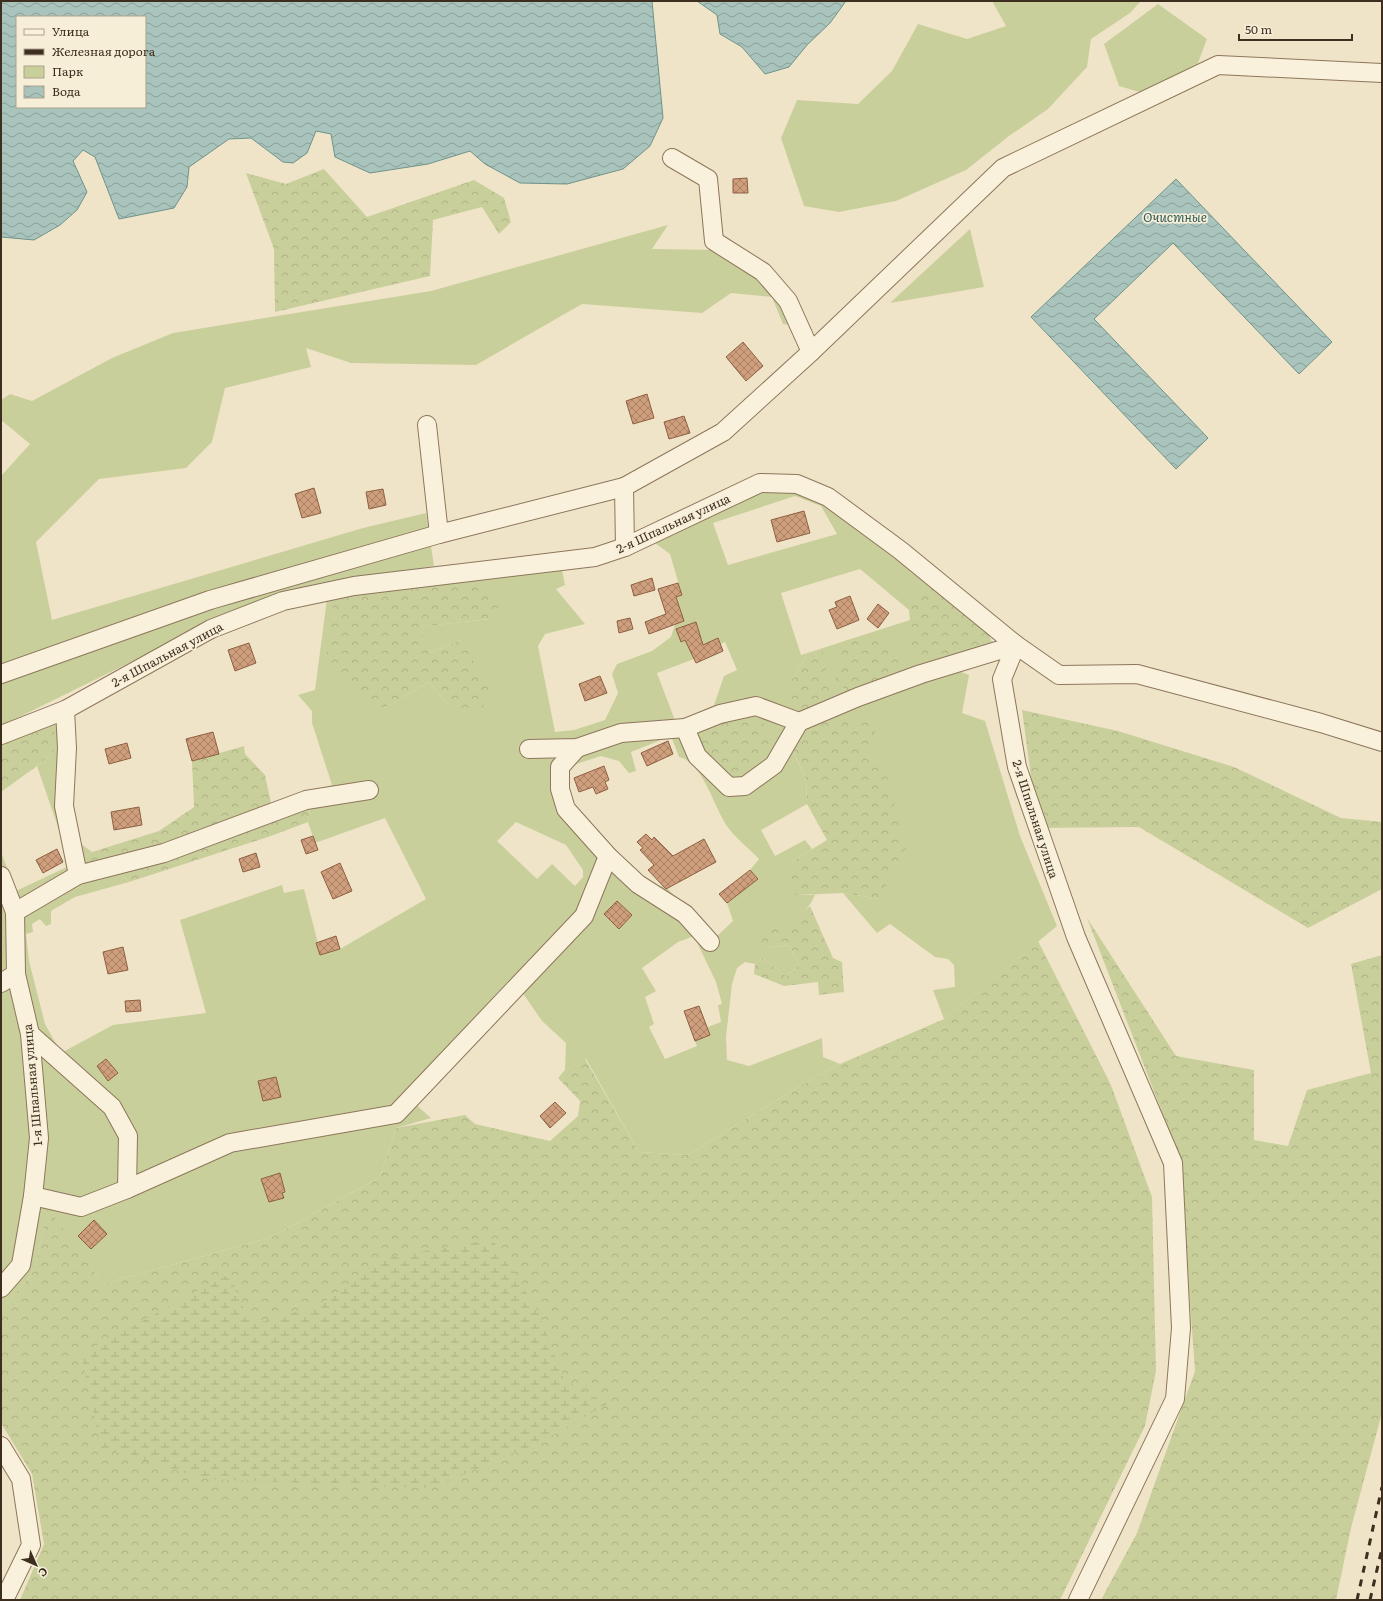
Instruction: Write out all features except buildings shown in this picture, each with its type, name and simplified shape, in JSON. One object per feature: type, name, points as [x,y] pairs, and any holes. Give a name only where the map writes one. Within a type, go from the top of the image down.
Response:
[{"type":"street","points":[[1,674],[210,600],[438,534],[624,487],[724,432],[811,352],[1003,168],[1218,65],[1382,73]]},
{"type":"street","points":[[672,158],[708,179],[714,241],[763,272],[788,301],[811,352]]},
{"type":"street","points":[[427,425],[438,534]]},
{"type":"street","name":"2-я Шпальная улица","points":[[1,735],[65,710],[211,629],[283,601],[354,586],[595,557],[625,547],[760,483],[797,484],[828,496],[900,550],[1016,645],[1002,679],[1017,767],[1076,937],[1172,1163],[1181,1328],[1175,1399],[1078,1600]]},
{"type":"street","points":[[624,487],[625,547]]},
{"type":"street","points":[[684,728],[697,756],[729,787],[745,786],[774,765],[799,722],[858,697],[921,674],[1016,645],[1059,675],[1137,674],[1320,723],[1382,742]]},
{"type":"street","points":[[529,749],[577,748],[621,733],[684,728],[720,714],[756,706],[799,722]]},
{"type":"street","points":[[65,710],[67,748],[64,806],[78,875]]},
{"type":"street","points":[[577,748],[560,767],[560,789],[566,809],[608,856],[638,884],[685,914],[710,942]]},
{"type":"street","points":[[15,912],[78,875],[164,853],[306,800],[369,790]]},
{"type":"street","points":[[33,1196],[81,1207],[127,1189],[230,1143],[396,1114],[584,916],[608,856]]},
{"type":"street","name":"1-я Шпальная улица","points":[[1,876],[15,912],[16,974],[30,1034],[39,1138],[33,1196],[21,1265],[1,1288]]},
{"type":"street","points":[[1,983],[16,974]]},
{"type":"street","points":[[30,1034],[112,1107],[128,1136],[127,1189]]},
{"type":"street","points":[[1,1446],[21,1479],[31,1545],[4,1600]]},
{"type":"green space","points":[[992,1],[1141,1],[1130,13],[1091,39],[1087,67],[1048,109],[1009,136],[966,170],[896,201],[839,212],[804,206],[781,138],[797,100],[858,104],[892,71],[918,24],[967,39],[1006,26]]},
{"type":"green space","points":[[1158,4],[1207,39],[1198,63],[1143,93],[1119,86],[1104,44]]},
{"type":"green space","points":[[324,169],[367,217],[474,180],[504,198],[511,222],[499,234],[482,207],[433,220],[430,276],[275,312],[274,249],[246,173],[286,184]]},
{"type":"green space","points":[[668,225],[652,249],[723,250],[761,274],[797,326],[783,324],[772,297],[731,293],[702,313],[582,304],[476,365],[351,363],[306,348],[311,367],[225,388],[212,442],[186,468],[99,479],[36,542],[52,620],[363,528],[426,513],[434,566],[284,594],[198,629],[1,726],[1,476],[30,444],[1,420],[1,400],[10,394],[32,401],[112,358],[173,333],[431,291]]},
{"type":"green space","points":[[970,229],[984,287],[890,303]]},
{"type":"green space","points":[[795,489],[824,501],[931,583],[936,662],[969,675],[962,713],[985,721],[1020,836],[1057,926],[944,1019],[933,990],[955,987],[954,965],[948,959],[935,957],[890,924],[877,933],[843,893],[879,899],[792,750],[806,779],[807,804],[761,830],[775,856],[805,840],[812,849],[793,861],[796,895],[815,895],[811,903],[800,917],[765,948],[789,945],[799,965],[786,976],[762,958],[755,964],[745,962],[737,968],[732,984],[726,1037],[727,1060],[749,1066],[822,1038],[823,1057],[840,1064],[798,1087],[688,1155],[639,1152],[586,1059],[565,1070],[566,1043],[542,1021],[520,989],[414,1103],[431,1118],[396,1128],[380,1177],[272,1237],[103,1284],[48,1209],[34,1271],[1,1311],[1,852],[16,891],[71,865],[37,766],[60,745],[33,728],[70,716],[70,776],[77,841],[92,852],[83,860],[109,864],[129,882],[75,897],[51,911],[51,924],[46,926],[40,919],[32,924],[33,932],[26,934],[29,961],[45,1024],[61,1053],[113,1025],[206,1013],[180,920],[282,885],[284,893],[304,889],[321,955],[340,949],[426,899],[385,818],[315,843],[308,822],[310,809],[302,794],[332,785],[312,723],[312,711],[298,695],[315,690],[327,599],[354,592],[384,708],[429,682],[450,707],[461,640],[430,653],[418,627],[489,619],[477,579],[562,570],[565,585],[556,589],[585,624],[545,634],[538,646],[555,732],[574,730],[605,720],[618,693],[612,674],[617,664],[652,651],[671,637],[680,608],[676,597],[682,595],[670,554],[655,543],[762,491]],"holes":[[[795,496],[821,506],[837,534],[728,565],[713,523]],[[860,569],[909,610],[910,620],[801,655],[781,593]],[[725,642],[737,670],[724,676],[714,705],[676,723],[657,673],[694,659],[693,656]],[[822,649],[790,683],[807,654]],[[671,736],[679,757],[687,760],[701,776],[727,826],[734,835],[759,859],[750,870],[757,879],[727,903],[733,921],[715,938],[666,887],[641,882],[569,805],[564,779],[570,766],[601,756],[619,761],[629,773],[636,771],[631,752]],[[516,822],[566,845],[583,870],[583,877],[575,886],[552,864],[537,879],[497,841]],[[694,936],[716,982],[722,1004],[718,1005],[721,1022],[692,1033],[697,1046],[665,1059],[649,1027],[654,1024],[645,997],[656,991],[642,968],[678,942]]]},
{"type":"green space","points":[[477,579],[501,604],[489,619],[419,627],[430,653],[461,640],[491,692],[481,710],[450,707],[429,682],[384,708],[342,683],[326,659],[333,605],[354,592]]},
{"type":"green space","points":[[931,583],[984,624],[992,642],[935,662],[912,651],[910,604]]},
{"type":"green space","points":[[865,635],[895,651],[902,666],[900,677],[852,694],[835,681],[842,642]]},
{"type":"green space","points":[[822,649],[830,695],[808,711],[790,701],[790,683],[807,654]]},
{"type":"green space","points":[[1022,710],[1118,731],[1234,767],[1341,818],[1382,822],[1382,889],[1308,928],[1139,827],[1038,828]]},
{"type":"green space","points":[[751,711],[765,725],[772,745],[754,771],[732,778],[709,760],[698,738],[711,723]]},
{"type":"green space","points":[[842,715],[872,721],[877,739],[861,755],[886,772],[906,849],[879,899],[843,893],[796,895],[787,884],[793,861],[827,840],[807,804],[806,779],[792,749],[810,726]]},
{"type":"green space","points":[[33,728],[51,729],[61,739],[60,745],[37,766],[1,792],[1,742]]},
{"type":"green space","points":[[244,746],[245,754],[265,775],[271,803],[302,794],[310,809],[308,822],[271,836],[129,882],[109,864],[92,867],[83,860],[92,852],[159,831],[194,807],[192,761]]},
{"type":"green space","points":[[810,906],[833,958],[842,962],[844,992],[819,995],[818,982],[784,986],[754,974],[755,964],[762,958],[786,976],[799,965],[789,945],[765,948],[759,941],[777,924],[789,927]]},
{"type":"green space","points":[[1087,918],[1176,1056],[1254,1070],[1254,1140],[1288,1146],[1307,1090],[1371,1073],[1351,964],[1382,955],[1382,1413],[1351,1528],[1336,1600],[1101,1600],[1137,1533],[1195,1371],[1179,1156]]},
{"type":"green space","points":[[1038,941],[1111,1085],[1152,1197],[1156,1371],[1145,1426],[1060,1600],[20,1600],[44,1544],[32,1474],[1,1423],[1,1311],[34,1271],[48,1208],[103,1284],[272,1237],[380,1177],[396,1128],[465,1115],[475,1124],[550,1141],[578,1116],[580,1101],[558,1078],[565,1070],[585,1059],[639,1152],[688,1155],[798,1087],[840,1064],[944,1019]]},
{"type":"green space","points":[[492,1239],[538,1311],[564,1379],[607,1404],[539,1443],[431,1488],[205,1479],[101,1448],[81,1354],[229,1274],[251,1325],[319,1305],[390,1257]]},
{"type":"water","points":[[1,1],[652,1],[663,118],[650,146],[623,169],[567,184],[520,183],[485,164],[470,151],[428,164],[370,173],[335,157],[331,134],[316,131],[307,153],[293,163],[283,162],[251,138],[229,139],[189,167],[187,187],[174,208],[119,219],[95,157],[83,150],[73,161],[87,192],[77,210],[60,225],[34,240],[1,237]]},
{"type":"water","points":[[697,1],[846,1],[830,23],[807,45],[789,67],[765,74],[742,47],[720,34],[717,15]]},
{"type":"water","name":"Очистные","points":[[1176,179],[1332,342],[1299,374],[1173,243],[1094,319],[1208,438],[1176,469],[1031,317]]},
{"type":"railway","points":[[1357,1600],[1382,1487]]},
{"type":"railway","points":[[1370,1600],[1382,1548]]}]
